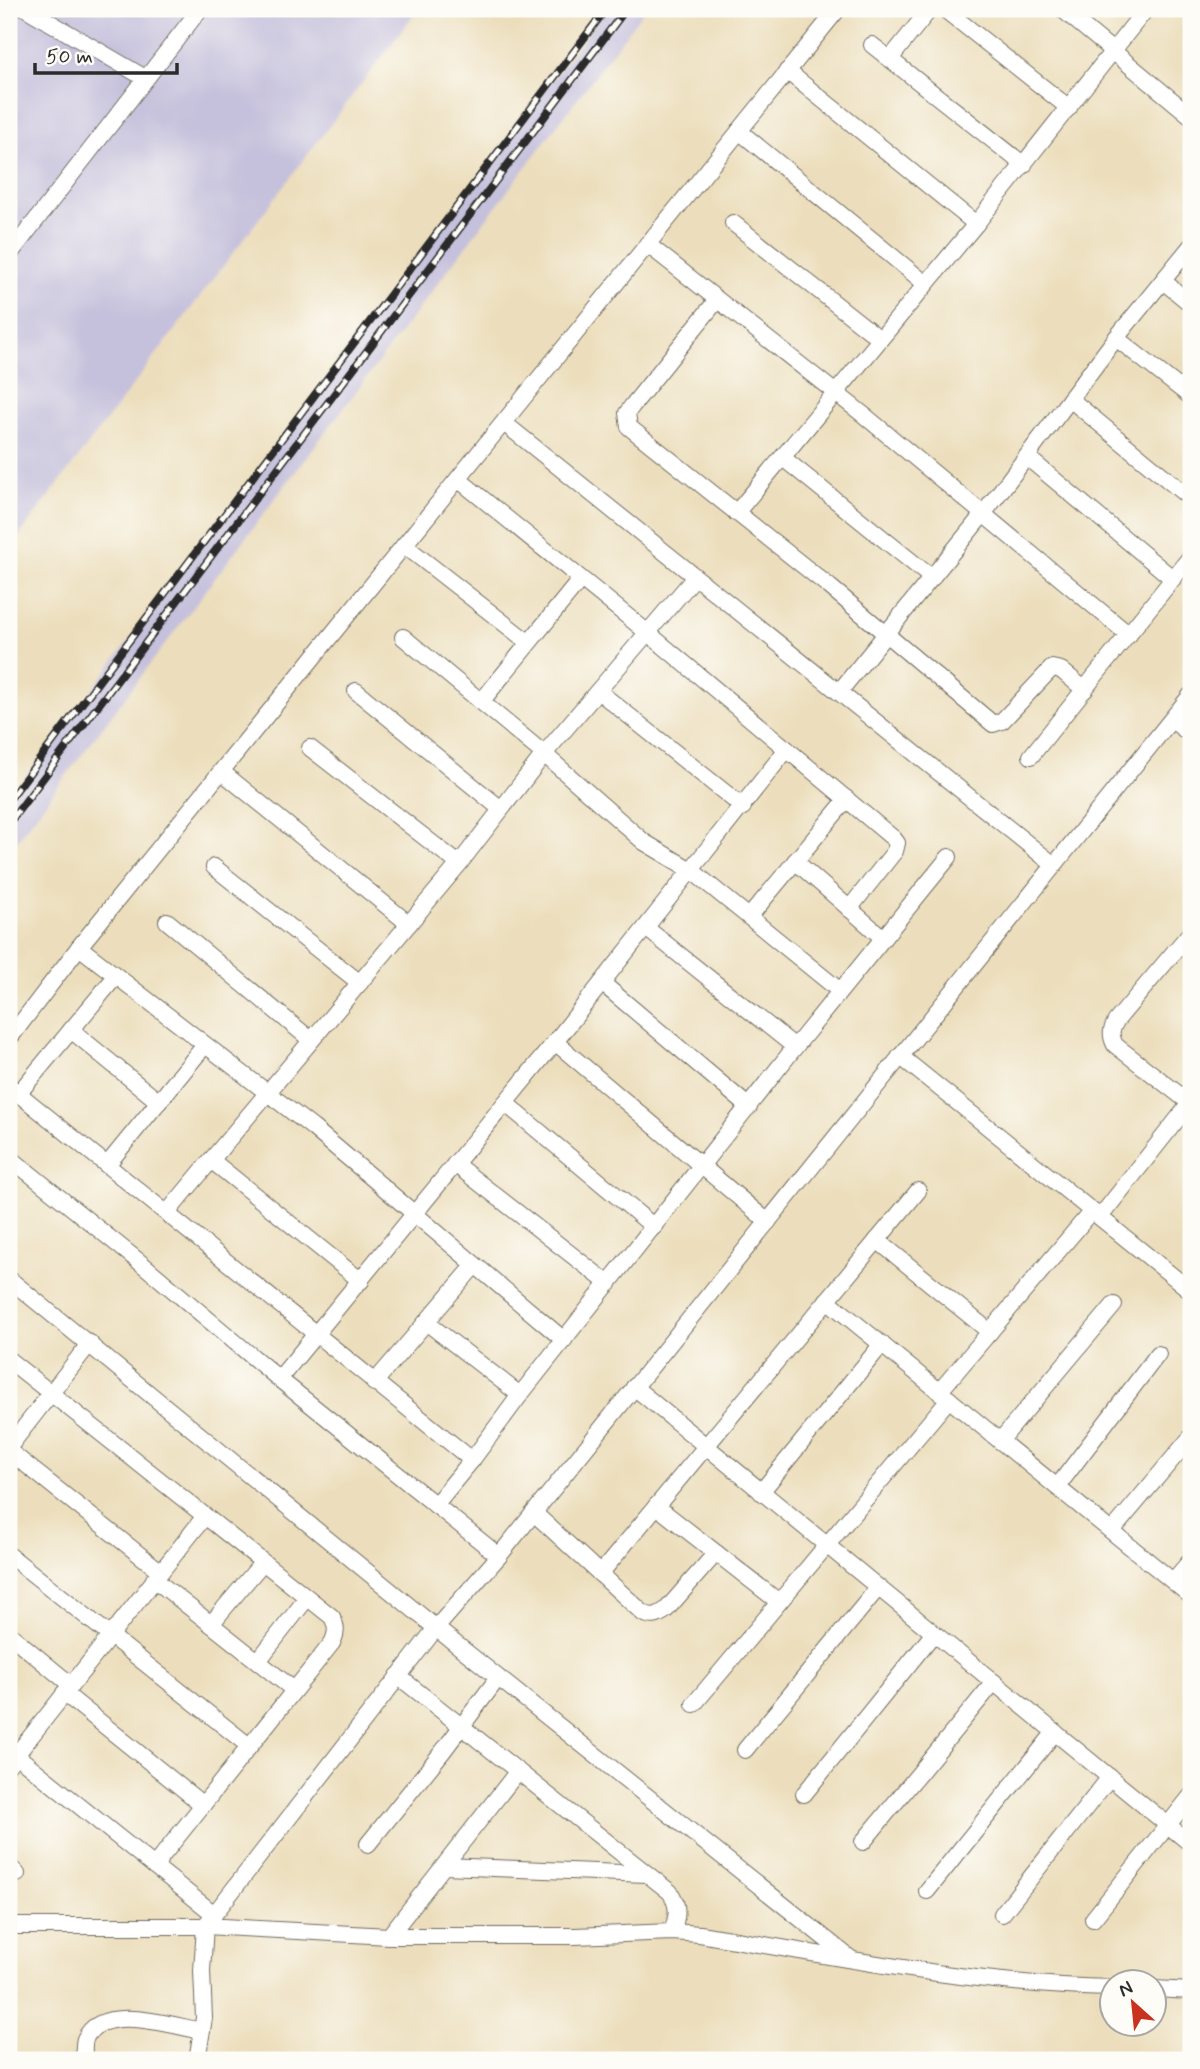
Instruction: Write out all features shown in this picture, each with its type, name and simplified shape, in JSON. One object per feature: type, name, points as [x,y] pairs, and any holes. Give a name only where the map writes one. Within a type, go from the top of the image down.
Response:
[{"type":"street","points":[[27,9],[145,78]]},
{"type":"street","points":[[9,255],[200,9]]},
{"type":"street","points":[[9,1038],[79,947],[838,9]]},
{"type":"street","points":[[890,59],[930,9]]},
{"type":"street","points":[[944,9],[1069,108]]},
{"type":"street","points":[[1062,9],[1191,116]]},
{"type":"street","points":[[736,513],[1024,165],[1146,9]]},
{"type":"street","points":[[872,45],[1024,165]]},
{"type":"street","points":[[788,71],[976,224]]},
{"type":"street","points":[[739,131],[926,284]]},
{"type":"street","points":[[733,223],[880,339]]},
{"type":"street","points":[[647,244],[984,513],[1129,635]]},
{"type":"street","points":[[839,692],[984,513],[1116,338],[1191,246]]},
{"type":"street","points":[[1163,281],[1191,304]]},
{"type":"street","points":[[717,300],[627,413],[629,427],[993,724],[1002,721],[1052,668],[1061,670],[1085,690]]},
{"type":"street","points":[[1116,338],[1191,397]]},
{"type":"street","points":[[1070,399],[1191,499]]},
{"type":"street","points":[[503,423],[1055,865]]},
{"type":"street","points":[[1027,457],[1172,578]]},
{"type":"street","points":[[783,458],[932,578]]},
{"type":"street","points":[[458,479],[648,633],[894,839],[897,847],[849,909]]},
{"type":"street","points":[[404,545],[528,642]]},
{"type":"street","points":[[1031,756],[1191,556]]},
{"type":"street","points":[[167,1213],[459,864],[544,754],[695,577]]},
{"type":"street","points":[[481,702],[580,580]]},
{"type":"street","points":[[403,637],[544,754],[644,842],[691,870],[841,992]]},
{"type":"street","points":[[356,691],[501,808]]},
{"type":"street","points":[[598,691],[743,807]]},
{"type":"street","points":[[197,2060],[204,2018],[202,1971],[209,1920],[436,1628],[534,1513],[1191,695]]},
{"type":"street","points":[[1172,720],[1191,735]]},
{"type":"street","points":[[310,748],[459,864]]},
{"type":"street","points":[[279,1380],[555,1042],[787,749]]},
{"type":"street","points":[[222,772],[409,924]]},
{"type":"street","points":[[749,917],[847,799]]},
{"type":"street","points":[[435,1505],[795,1047],[949,857]]},
{"type":"street","points":[[795,862],[883,938]]},
{"type":"street","points":[[214,867],[360,983]]},
{"type":"street","points":[[167,921],[311,1040]]},
{"type":"street","points":[[646,928],[795,1047]]},
{"type":"street","points":[[694,1703],[827,1545],[944,1396],[990,1332],[1096,1214],[1191,1102],[1115,1045],[1112,1029],[1191,932]]},
{"type":"street","points":[[79,947],[323,1136],[564,1340]]},
{"type":"street","points":[[116,976],[71,1030],[13,1090],[472,1460]]},
{"type":"street","points":[[602,983],[749,1107]]},
{"type":"street","points":[[71,1030],[159,1102]]},
{"type":"street","points":[[555,1042],[768,1222]]},
{"type":"street","points":[[107,1165],[205,1045]]},
{"type":"street","points":[[900,1056],[1191,1291]]},
{"type":"street","points":[[505,1103],[654,1227]]},
{"type":"street","points":[[9,1157],[147,1268],[279,1380],[499,1556]]},
{"type":"street","points":[[211,1160],[361,1281]]},
{"type":"street","points":[[456,1164],[609,1284]]},
{"type":"street","points":[[600,1574],[918,1191]]},
{"type":"street","points":[[877,1240],[990,1332]]},
{"type":"street","points":[[374,1383],[475,1265]]},
{"type":"street","points":[[9,1279],[436,1628],[853,1961]]},
{"type":"street","points":[[827,1300],[1191,1596]]},
{"type":"street","points":[[1000,1441],[1114,1305]]},
{"type":"street","points":[[426,1322],[520,1395]]},
{"type":"street","points":[[90,1343],[9,1449],[211,1624],[294,1690]]},
{"type":"street","points":[[761,1492],[882,1344]]},
{"type":"street","points":[[1057,1487],[1158,1354]]},
{"type":"street","points":[[9,1360],[332,1617],[336,1633],[332,1643],[154,1866]]},
{"type":"street","points":[[634,1387],[1191,1844]]},
{"type":"street","points":[[1112,1531],[1191,1437]]},
{"type":"street","points":[[656,1506],[779,1602]]},
{"type":"street","points":[[534,1513],[643,1613],[651,1617],[659,1615],[716,1553]]},
{"type":"street","points":[[205,1516],[12,1760],[154,1866],[209,1920]]},
{"type":"street","points":[[9,1555],[249,1746]]},
{"type":"street","points":[[1173,1581],[1191,1560]]},
{"type":"street","points":[[211,1624],[263,1562]]},
{"type":"street","points":[[745,1750],[878,1588]]},
{"type":"street","points":[[258,1661],[307,1598]]},
{"type":"street","points":[[804,1794],[934,1633]]},
{"type":"street","points":[[9,1634],[68,1689],[203,1805]]},
{"type":"street","points":[[398,1676],[670,1892],[676,1900],[677,1916],[672,1932]]},
{"type":"street","points":[[368,1844],[498,1678]]},
{"type":"street","points":[[863,1842],[994,1682]]},
{"type":"street","points":[[928,1891],[1055,1732]]},
{"type":"street","points":[[389,1936],[518,1771]]},
{"type":"street","points":[[1002,1914],[1110,1777]]},
{"type":"street","points":[[1093,1919],[1191,1796]]},
{"type":"street","points":[[444,1866],[647,1874]]},
{"type":"street","points":[[9,1926],[209,1920],[389,1936],[575,1936],[672,1932],[712,1936],[853,1961],[1045,1986],[1098,1988]]},
{"type":"street","points":[[1168,1990],[1191,1991]]},
{"type":"street","points":[[83,2060],[84,2041],[90,2032],[112,2019],[130,2017],[202,2031]]},
{"type":"shaded area","points":[[9,9],[418,9],[9,549]]},
{"type":"shaded area","points":[[606,9],[645,9],[9,851],[9,800]]},
{"type":"railway","points":[[9,800],[606,9]]},
{"type":"railway","points":[[9,823],[626,9]]}]
